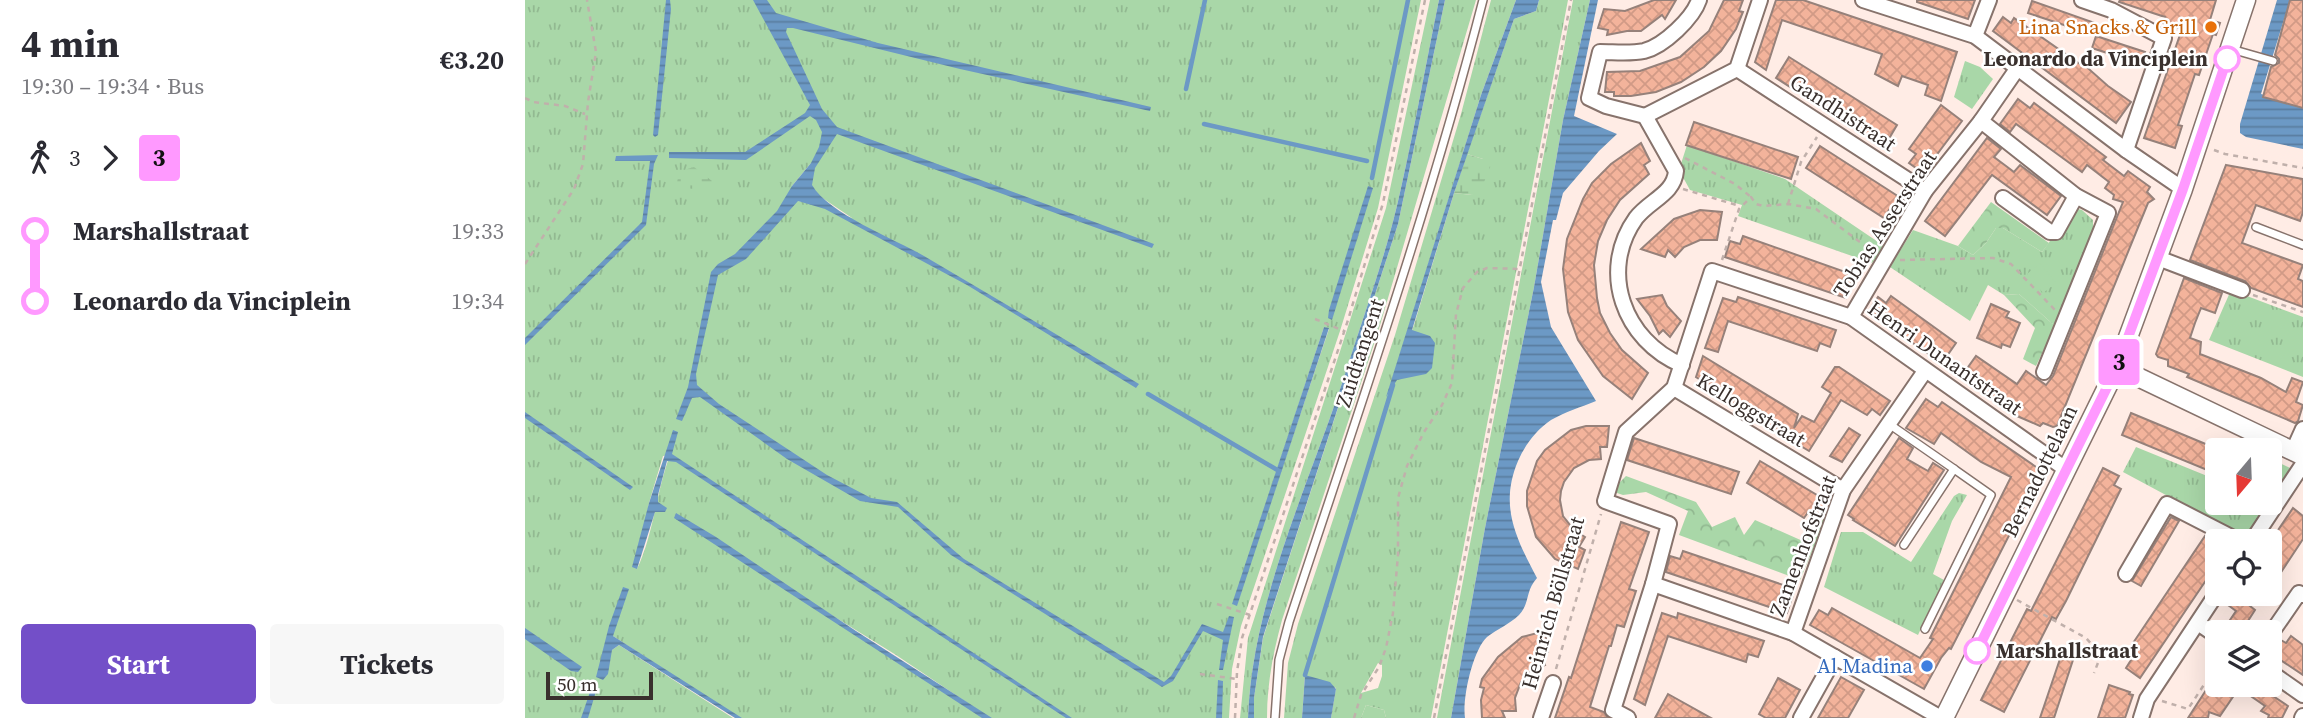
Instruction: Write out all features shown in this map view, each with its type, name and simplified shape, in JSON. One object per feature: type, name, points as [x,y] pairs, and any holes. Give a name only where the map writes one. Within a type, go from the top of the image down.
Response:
[{"type":"street","points":[[1699,0],[1695,11],[1671,35],[1646,51],[1600,52],[1589,98],[1606,106],[1645,116],[1737,69],[1760,0]]},
{"type":"street","points":[[1863,0],[1975,36],[2126,150],[2183,189]]},
{"type":"street","points":[[1975,36],[1989,0]]},
{"type":"street","points":[[2082,0],[2113,5],[2164,38],[2126,150]]},
{"type":"street","name":"Bernadottelaan","points":[[1942,718],[2117,367],[2198,144],[2239,51],[2246,0]]},
{"type":"street","name":"Gandhistraat","points":[[1737,69],[1926,191]]},
{"type":"street","name":"Tobias Asserstraat","points":[[1850,317],[1926,191],[2017,69]]},
{"type":"street","points":[[1645,116],[1676,171],[1674,185],[1646,207],[1629,229],[1620,256],[1619,283],[1625,310],[1638,334],[1658,353],[1682,365]]},
{"type":"street","points":[[1980,121],[2076,196],[2108,213],[2043,372]]},
{"type":"street","points":[[2003,198],[2050,232],[2056,232],[2076,196]]},
{"type":"street","points":[[2158,258],[2242,290]]},
{"type":"street","name":"Henri Dunantstraat","points":[[1715,271],[1850,317],[2067,470]]},
{"type":"street","name":"Kelloggstraat","points":[[1626,432],[1674,388],[1715,271]]},
{"type":"street","points":[[2117,367],[2299,457]]},
{"type":"street","name":"Zamenhofstraat","points":[[1793,633],[1843,490],[1925,370]]},
{"type":"street","name":"Kelloggstraat","points":[[1674,388],[1843,490]]},
{"type":"street","points":[[2259,529],[2299,457],[2303,429]]},
{"type":"street","name":"Heinrich Böllstraat","points":[[1626,432],[1605,501],[1669,524],[1653,584]]},
{"type":"street","points":[[2126,574],[2167,505],[2215,529]]},
{"type":"street","points":[[1628,718],[1611,714],[1653,584],[1793,633],[1942,718]]},
{"type":"street","points":[[2280,620],[2299,593],[2303,595]]},
{"type":"street","points":[[2141,718],[2152,692],[2209,606]]},
{"type":"street","points":[[2198,623],[2205,628]]},
{"type":"street","points":[[1801,718],[1835,657]]},
{"type":"street","points":[[2282,681],[2303,696]]},
{"type":"street","name":"Heinrich Böllstraat","points":[[1541,718],[1552,683]]},
{"type":"lane","name":"Zuidtangent","points":[[1275,718],[1279,660],[1289,622],[1399,291],[1456,105],[1483,0]]},
{"type":"lane","points":[[2239,51],[2273,61]]},
{"type":"lane","points":[[2256,227],[2303,245]]},
{"type":"lane","points":[[1888,424],[1991,495],[1925,629]]},
{"type":"lane","points":[[1904,545],[1954,469]]},
{"type":"path","points":[[525,264],[574,188],[583,164],[596,52],[587,0]]},
{"type":"path","points":[[1235,718],[1242,638],[1345,331],[1383,203],[1425,0]]},
{"type":"path","points":[[1434,718],[1571,0]]},
{"type":"path","points":[[525,98],[533,102],[565,106],[587,115]]},
{"type":"path","points":[[1788,204],[1801,162],[1824,126]]},
{"type":"path","points":[[2198,144],[2225,154],[2303,168]]},
{"type":"path","points":[[1666,154],[1678,155],[1735,184],[1751,198]]},
{"type":"path","points":[[1674,185],[1740,206],[1715,271]]},
{"type":"path","points":[[1354,718],[1361,695],[1379,667],[1386,648],[1393,613],[1398,555],[1398,498],[1406,466],[1452,383],[1455,314],[1463,288],[1477,272],[1487,268],[1520,269]]},
{"type":"path","points":[[2242,290],[2303,312]]},
{"type":"path","points":[[1315,319],[1345,331]]},
{"type":"path","name":"Heinrich Böllstraat","points":[[1552,683],[1605,501]]},
{"type":"path","points":[[2005,593],[2086,638],[2101,655],[2094,673]]},
{"type":"path","points":[[1217,604],[1250,615]]},
{"type":"path","points":[[1200,674],[1237,679]]},
{"type":"path","points":[[2152,692],[2160,700],[2188,709],[2205,683]]},
{"type":"green space","points":[[525,0],[1421,0],[1378,208],[1340,331],[1241,626],[1232,669],[1229,718],[990,718],[896,655],[788,588],[985,718],[739,718],[613,636],[612,650],[619,645],[733,718],[525,718]],"holes":[[[811,163],[804,182],[852,218],[798,201],[792,186]],[[1324,327],[1329,329],[1236,605],[1233,604]],[[670,455],[637,569],[649,503],[663,456]]]},
{"type":"green space","points":[[1430,0],[1439,0],[1390,234],[1332,413],[1271,586],[1252,674],[1248,718],[1240,718],[1248,638],[1386,208]]},
{"type":"green space","points":[[1445,0],[1476,0],[1378,332],[1282,620],[1271,669],[1267,718],[1254,718],[1254,698],[1263,638],[1398,224]]},
{"type":"green space","points":[[1491,0],[1516,0],[1481,95],[1388,393],[1414,325],[1454,193],[1472,195],[1483,159],[1467,154],[1514,19],[1536,11],[1539,0],[1568,0],[1431,718],[1386,718],[1384,710],[1366,705],[1361,718],[1331,718],[1336,688],[1305,675],[1302,718],[1284,718],[1288,663],[1298,624],[1395,335],[1461,114]],"holes":[[[1378,663],[1382,665],[1378,688],[1361,693]]]},
{"type":"green space","points":[[1573,0],[1590,0],[1563,120],[1534,287],[1485,528],[1451,718],[1437,718]]},
{"type":"green space","points":[[1965,61],[1980,67],[1993,79],[1972,109],[1954,97]]},
{"type":"green space","points":[[1687,145],[1785,179],[1884,246],[1872,263],[1738,216],[1742,205],[1690,190],[1679,170]]},
{"type":"green space","points":[[1467,154],[1483,159],[1491,165],[1480,192],[1472,195],[1454,193]]},
{"type":"green space","points":[[694,167],[712,181],[704,191],[677,186],[681,173]]},
{"type":"green space","points":[[1991,202],[2049,243],[2042,252],[2003,228],[1996,228],[1986,243],[1973,255],[1958,246]]},
{"type":"green space","points":[[2074,208],[2082,210],[2093,220],[2093,229],[2055,326],[2019,294],[2004,295],[1988,285],[1970,321],[1890,267],[1913,230],[1958,246],[1973,255],[1986,243],[1996,228],[2003,228],[2042,252]]},
{"type":"green space","points":[[2040,263],[2056,283],[2043,293],[2027,274]]},
{"type":"green space","points":[[2231,290],[2303,317],[2303,377],[2209,340]]},
{"type":"green space","points":[[2019,294],[2055,326],[2036,366],[2023,359],[2035,328],[2004,295]]},
{"type":"green space","points":[[2136,447],[2205,475],[2205,515],[2261,515],[2252,529],[2229,529],[2123,472]]},
{"type":"green space","points":[[2282,464],[2290,468],[2282,481]]},
{"type":"green space","points":[[1626,476],[1696,502],[1712,527],[1735,517],[1744,535],[1755,520],[1805,542],[1828,513],[1800,580],[1679,535],[1688,511],[1646,492],[1623,495],[1611,491]]},
{"type":"green space","points":[[1959,493],[1967,495],[1952,521],[1933,574],[1944,580],[1918,635],[1824,587],[1841,532],[1863,532],[1911,562],[1954,496]]},
{"type":"green space","points":[[1366,705],[1384,710],[1386,718],[1361,718]]},
{"type":"water","points":[[666,0],[670,0],[671,9],[658,135],[655,137],[653,135]]},
{"type":"water","points":[[753,0],[767,0],[776,13],[878,43],[1151,107],[1150,111],[960,69],[793,28],[787,28],[786,32],[822,109],[837,127],[1154,244],[1152,248],[837,134],[815,168],[812,185],[832,206],[924,256],[1139,384],[1136,388],[967,285],[825,209],[798,201],[746,259],[718,275],[696,374],[697,385],[719,404],[827,475],[871,498],[897,502],[964,559],[1164,682],[1171,676],[1202,624],[1223,632],[1229,616],[1234,617],[1223,670],[1219,670],[1223,640],[1203,631],[1173,681],[1162,687],[951,555],[898,507],[860,501],[787,459],[700,397],[692,398],[682,421],[676,419],[688,387],[711,272],[718,264],[735,254],[777,211],[792,186],[811,163],[819,147],[822,132],[816,120],[810,116],[746,160],[669,158],[669,152],[745,152],[805,113],[810,105]]},
{"type":"water","points":[[1439,0],[1445,0],[1398,224],[1263,637],[1254,698],[1254,718],[1248,718],[1252,674],[1271,586],[1332,413],[1390,234]]},
{"type":"water","points":[[1516,0],[1539,0],[1536,11],[1514,19],[1454,193],[1412,330],[1430,336],[1435,343],[1432,368],[1426,374],[1397,380],[1386,397],[1481,95]]},
{"type":"water","points":[[1590,0],[1598,0],[1574,116],[1617,134],[1563,193],[1556,220],[1553,220],[1541,282],[1551,327],[1596,401],[1551,420],[1531,438],[1518,461],[1510,493],[1510,507],[1517,535],[1537,578],[1519,615],[1482,643],[1470,675],[1465,699],[1465,718],[1451,718],[1485,528],[1534,287],[1563,120]]},
{"type":"water","points":[[2277,0],[2290,0],[2261,94],[2303,107],[2303,149],[2246,137],[2240,133],[2240,124]]},
{"type":"water","points":[[658,155],[654,164],[646,225],[525,345],[525,338],[642,222],[650,161],[615,161],[616,156]]},
{"type":"water","points":[[1368,186],[1373,188],[1332,320],[1328,318],[1329,310]]},
{"type":"water","points":[[1324,327],[1329,328],[1237,606],[1232,604]]},
{"type":"water","points":[[525,412],[633,487],[630,490],[525,418]]},
{"type":"water","points":[[673,430],[678,432],[672,454],[1072,718],[1066,718],[676,462],[667,461],[658,495],[658,502],[667,508],[665,512],[655,512],[637,569],[632,567]]},
{"type":"water","points":[[676,513],[992,718],[982,718],[674,518]]},
{"type":"water","points":[[623,587],[629,589],[613,636],[742,718],[735,718],[619,645],[612,650],[608,674],[603,680],[596,677],[609,626]]},
{"type":"water","points":[[525,628],[582,667],[578,672],[571,671],[525,639]]},
{"type":"water","points":[[1305,675],[1330,682],[1336,689],[1331,718],[1302,718]]},
{"type":"water","points":[[1218,680],[1223,681],[1222,718],[1216,718]]},
{"type":"water","points":[[592,686],[597,688],[588,718],[581,718]]},
{"type":"building","points":[[1654,0],[1676,0],[1665,19],[1662,15],[1641,31],[1607,35],[1608,30],[1598,28],[1604,9],[1625,11]]},
{"type":"building","points":[[1724,0],[1743,0],[1739,11],[1743,12],[1736,29],[1721,51],[1704,67],[1681,82],[1656,92],[1614,96],[1614,92],[1605,92],[1607,72],[1640,71],[1680,57],[1709,31]]},
{"type":"building","points":[[1776,0],[1803,0],[1957,52],[1941,101],[1925,95],[1928,85],[1902,76],[1898,86],[1875,74],[1882,54],[1782,20],[1766,70],[1755,62]]},
{"type":"building","points":[[1917,0],[1975,0],[1968,19]]},
{"type":"building","points":[[2216,0],[2210,20],[2220,23],[2216,35],[2213,34],[2199,75],[2195,74],[2178,125],[2182,126],[2175,148],[2144,138],[2182,29],[2163,23],[2165,17],[2119,2]]},
{"type":"building","points":[[2290,0],[2303,0],[2303,108],[2263,97],[2271,67],[2279,63],[2275,55]]},
{"type":"building","points":[[2032,1],[2095,23],[2091,34],[2028,13]]},
{"type":"building","points":[[2003,17],[2011,23],[2014,18],[2080,64],[2081,62],[2131,102],[2116,123],[1993,31]]},
{"type":"building","points":[[2096,36],[2145,52],[2141,64],[2092,48]]},
{"type":"building","points":[[1789,57],[1897,125],[1884,147],[1776,78]]},
{"type":"building","points":[[2018,99],[2030,108],[2034,103],[2106,157],[2103,160],[2124,176],[2128,171],[2150,187],[2147,192],[2154,199],[2148,203],[2057,426],[2053,427],[2043,423],[2040,426],[2017,416],[1961,377],[1976,356],[2017,384],[2026,371],[2046,385],[2053,376],[2123,202],[2113,199],[2114,195],[2105,188],[2109,182],[2087,165],[2082,172],[2016,124],[2010,132],[2000,124]]},
{"type":"building","points":[[1941,105],[1962,121],[1923,173],[1909,163],[1916,154],[1909,149]]},
{"type":"building","points":[[1694,122],[1798,157],[1791,179],[1686,145]]},
{"type":"building","points":[[1987,138],[2001,149],[1994,157],[2014,172],[2020,165],[2061,196],[2047,215],[1992,175],[1945,236],[1925,221]]},
{"type":"building","points":[[1641,143],[1650,161],[1644,165],[1649,174],[1620,200],[1607,220],[1598,241],[1594,265],[1600,313],[1610,333],[1622,350],[1648,373],[1632,399],[1603,376],[1578,340],[1568,312],[1563,269],[1567,239],[1592,183],[1611,164]]},
{"type":"building","points":[[1820,146],[1907,202],[1898,216],[1889,210],[1884,218],[1806,168]]},
{"type":"building","points":[[2226,165],[2303,179],[2303,212],[2300,221],[2256,205],[2242,243],[2303,265],[2298,279],[2303,281],[2303,307],[2251,288],[2245,281],[2190,260]]},
{"type":"building","points":[[1700,210],[1722,212],[1717,240],[1700,240],[1684,247],[1675,257],[1668,250],[1665,257],[1641,249],[1674,219]]},
{"type":"building","points":[[1743,236],[1854,275],[1846,298],[1725,257],[1730,241],[1740,244]]},
{"type":"building","points":[[2184,278],[2222,293],[2215,313],[2201,308],[2195,323],[2190,338],[2201,342],[2200,354],[2261,378],[2286,392],[2292,378],[2303,382],[2296,402],[2303,405],[2298,421],[2295,423],[2187,377],[2189,374],[2168,366],[2168,360],[2158,357],[2156,354]]},
{"type":"building","points":[[1662,295],[1667,306],[1681,321],[1670,337],[1663,330],[1659,334],[1637,299]]},
{"type":"building","points":[[1891,296],[1956,343],[1942,363],[1868,312],[1878,297],[1886,303]]},
{"type":"building","points":[[1738,297],[1836,330],[1830,347],[1820,343],[1817,351],[1728,321],[1718,352],[1705,348],[1723,298],[1736,302]]},
{"type":"building","points":[[1991,304],[2009,312],[2006,317],[2020,323],[2010,347],[2002,344],[2001,348],[1977,338]]},
{"type":"building","points":[[1703,356],[1798,414],[1794,428],[1802,416],[1814,422],[1831,393],[1822,387],[1835,367],[1839,367],[1890,401],[1880,415],[1872,409],[1867,415],[1841,400],[1809,451],[1705,388],[1707,384],[1696,377]]},
{"type":"building","points":[[1926,399],[1938,407],[1942,402],[2042,471],[1951,649],[1941,658],[1924,689],[1810,625],[1819,610],[1828,615],[1832,608],[1920,658],[1933,639],[1930,638],[2011,477],[1981,462],[1941,433],[1934,444],[1906,428]]},
{"type":"building","points":[[2131,413],[2205,444],[2205,469],[2122,435]]},
{"type":"building","points":[[1586,426],[1609,426],[1607,447],[1600,447],[1601,459],[1589,460],[1574,468],[1561,491],[1563,516],[1574,530],[1585,537],[1579,547],[1585,550],[1578,569],[1555,559],[1536,537],[1527,506],[1527,491],[1537,461],[1545,450],[1571,430]]},
{"type":"building","points":[[1849,428],[1860,435],[1842,462],[1830,456]]},
{"type":"building","points":[[1634,438],[1739,472],[1731,494],[1627,460]]},
{"type":"building","points":[[1899,438],[1913,448],[1907,459],[1928,471],[1933,463],[1944,470],[1895,546],[1848,515]]},
{"type":"building","points":[[1760,461],[1827,501],[1818,516],[1809,511],[1804,518],[1747,483]]},
{"type":"building","points":[[2103,468],[2119,476],[2114,485],[2121,489],[2066,601],[2056,619],[2052,617],[2004,712],[1981,700],[2027,609],[2031,611]]},
{"type":"building","points":[[2293,508],[2303,516],[2303,539],[2282,571],[2282,529],[2279,529]]},
{"type":"building","points":[[2171,517],[2179,521],[2141,586],[2132,581]]},
{"type":"building","points":[[1621,522],[1649,532],[1629,589],[1636,591],[1624,627],[1617,625],[1590,707],[1604,712],[1608,718],[1555,718],[1569,677],[1571,678]]},
{"type":"building","points":[[2205,536],[2205,582],[2140,678],[2126,668],[2131,660],[2125,655]]},
{"type":"building","points":[[1683,551],[1795,589],[1787,613],[1666,572],[1670,556],[1680,559]]},
{"type":"building","points":[[2229,606],[2250,606],[2255,610],[2249,620],[2230,620],[2236,611]]},
{"type":"building","points":[[1662,613],[1677,618],[1678,613],[1764,641],[1758,657],[1748,654],[1746,662],[1668,636],[1645,705],[1634,699]]},
{"type":"building","points":[[1545,631],[1548,652],[1541,653],[1545,665],[1533,669],[1521,682],[1515,698],[1516,711],[1502,711],[1505,718],[1482,718],[1482,679],[1498,657],[1522,637]]},
{"type":"building","points":[[2291,636],[2303,645],[2303,675],[2282,661],[2282,641],[2286,643]]},
{"type":"building","points":[[2061,656],[2073,660],[2054,718],[2040,718]]},
{"type":"building","points":[[1841,677],[1864,690],[1848,718],[1818,718]]},
{"type":"building","points":[[1778,678],[1800,690],[1785,718],[1766,718],[1759,714]]},
{"type":"building","points":[[2109,685],[2133,695],[2125,718],[2098,718]]},
{"type":"building","points":[[2205,692],[2205,697],[2233,697],[2220,716],[2209,712],[2208,718],[2188,718]]},
{"type":"building","points":[[1668,694],[1711,718],[1655,718]]},
{"type":"building","points":[[2252,697],[2274,697],[2288,706],[2282,718],[2268,718],[2269,715],[2261,711],[2265,706]]},
{"type":"waterway","points":[[1186,89],[1205,0]]},
{"type":"waterway","points":[[1372,178],[1408,0]]},
{"type":"waterway","points":[[1204,124],[1367,161]]},
{"type":"waterway","points":[[1305,675],[1393,385]]},
{"type":"waterway","points":[[1148,394],[1279,471]]},
{"type":"bus line","name":"3","points":[[1977,651],[2117,367],[2183,189],[2227,59]]},
{"type":"place","name":"Lina Snacks & Grill","points":[[2211,27]]},
{"type":"place","name":"Leonardo da Vinciplein","points":[[2227,59]]},
{"type":"place","name":"Marshallstraat","points":[[1977,651]]},
{"type":"place","name":"Al Madina","points":[[1927,666]]}]
